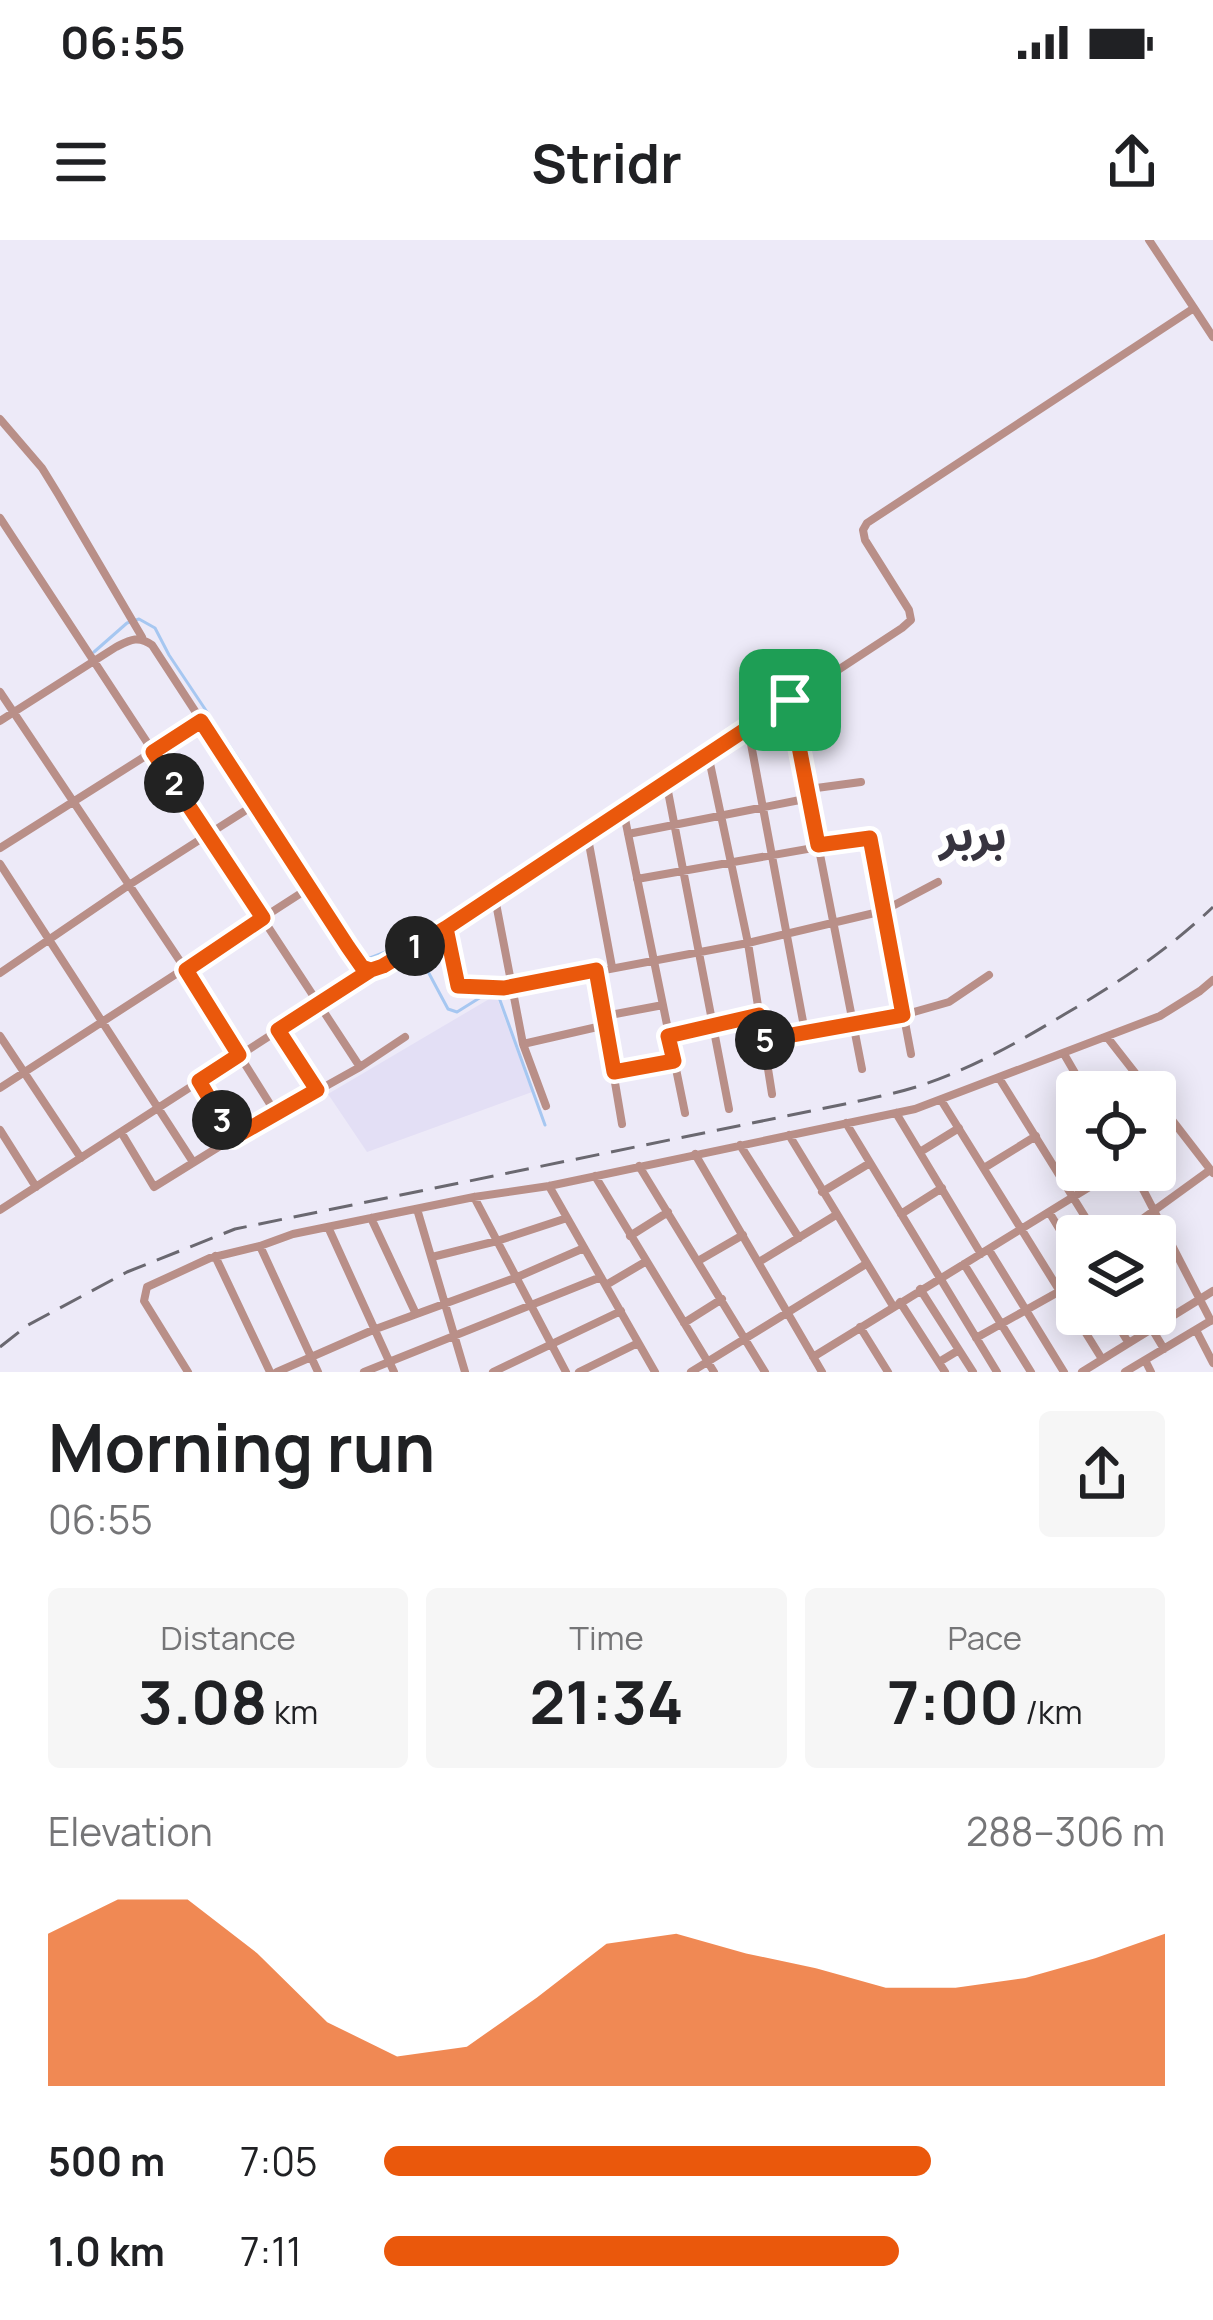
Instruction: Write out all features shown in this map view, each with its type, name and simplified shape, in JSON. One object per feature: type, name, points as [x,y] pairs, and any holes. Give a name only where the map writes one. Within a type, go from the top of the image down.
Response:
[{"type":"street","points":[[1149,240],[1213,337]]},
{"type":"street","points":[[0,1210],[371,970],[446,928],[910,620],[909,610],[865,539],[863,530],[868,523],[1194,308]]},
{"type":"street","points":[[0,419],[42,468],[143,638],[152,645],[362,967],[371,970]]},
{"type":"street","points":[[0,518],[360,1067]]},
{"type":"street","points":[[0,721],[92,662],[134,638],[143,638]]},
{"type":"street","points":[[0,692],[275,1112]]},
{"type":"street","points":[[790,700],[862,1069]]},
{"type":"street","points":[[0,848],[201,721]]},
{"type":"street","points":[[748,728],[806,1032]]},
{"type":"street","points":[[709,754],[748,943],[772,1094]]},
{"type":"street","points":[[666,781],[729,1108]]},
{"type":"street","points":[[628,834],[762,808],[861,782]]},
{"type":"street","points":[[0,973],[255,805]]},
{"type":"street","points":[[623,809],[685,1113]]},
{"type":"street","points":[[587,833],[612,967]]},
{"type":"street","points":[[637,879],[870,838],[911,1054]]},
{"type":"street","points":[[0,864],[193,1162]]},
{"type":"street","points":[[446,928],[458,986],[504,988],[834,924],[883,911],[938,882]]},
{"type":"street","points":[[0,1088],[309,888]]},
{"type":"street","points":[[494,893],[524,1044],[546,1106]]},
{"type":"street","points":[[596,970],[622,1124]]},
{"type":"street","points":[[764,1040],[949,1002],[989,975]]},
{"type":"street","points":[[188,1372],[145,1301],[147,1288],[215,1256],[293,1234],[896,1113],[1160,1016],[1213,980]]},
{"type":"street","points":[[524,1044],[663,1005]]},
{"type":"street","points":[[668,1036],[759,1015]]},
{"type":"street","points":[[278,1030],[317,1090]]},
{"type":"street","points":[[0,1036],[81,1158]]},
{"type":"street","points":[[121,1132],[154,1187],[405,1037]]},
{"type":"street","points":[[1107,1037],[1134,1071]]},
{"type":"street","points":[[1064,1054],[1074,1071]]},
{"type":"street","points":[[614,1072],[674,1061]]},
{"type":"street","points":[[1000,1078],[1085,1215]]},
{"type":"street","points":[[199,1081],[233,1138]]},
{"type":"street","points":[[940,1100],[1056,1284]]},
{"type":"street","points":[[896,1113],[1064,1372]]},
{"type":"street","points":[[846,1123],[994,1368],[976,1372],[920,1289]]},
{"type":"street","points":[[1147,1215],[1211,1171],[1176,1126]]},
{"type":"street","points":[[920,1152],[958,1128]]},
{"type":"street","points":[[0,1130],[36,1187]]},
{"type":"street","points":[[789,1135],[866,1264],[945,1372]]},
{"type":"street","points":[[984,1168],[1036,1136]]},
{"type":"street","points":[[740,1144],[799,1238]]},
{"type":"street","points":[[695,1154],[822,1372]]},
{"type":"street","points":[[822,1192],[871,1163]]},
{"type":"street","points":[[639,1166],[765,1372]]},
{"type":"street","points":[[595,1176],[714,1372]]},
{"type":"street","points":[[549,1186],[655,1372]]},
{"type":"street","points":[[901,1214],[942,1188]]},
{"type":"street","points":[[813,1357],[1086,1191]]},
{"type":"street","points":[[1125,1372],[1212,1320],[1144,1191]]},
{"type":"street","points":[[474,1197],[566,1372]]},
{"type":"street","points":[[417,1209],[465,1372]]},
{"type":"street","points":[[630,1236],[668,1212]]},
{"type":"street","points":[[1049,1212],[1056,1224]]},
{"type":"street","points":[[759,1262],[836,1215]]},
{"type":"street","points":[[371,1218],[416,1314]]},
{"type":"street","points":[[432,1257],[567,1218]]},
{"type":"street","points":[[328,1227],[394,1372]]},
{"type":"street","points":[[698,1261],[743,1235]]},
{"type":"street","points":[[260,1246],[318,1372]]},
{"type":"street","points":[[215,1256],[274,1372],[584,1248]]},
{"type":"street","points":[[364,1372],[645,1262]]},
{"type":"street","points":[[691,1372],[866,1264]]},
{"type":"street","points":[[964,1264],[1031,1372]]},
{"type":"street","points":[[1176,1313],[1213,1291]]},
{"type":"street","points":[[976,1338],[1056,1293]]},
{"type":"street","points":[[684,1323],[722,1299]]},
{"type":"street","points":[[493,1372],[621,1311]]},
{"type":"street","points":[[860,1327],[882,1370]]},
{"type":"street","points":[[1196,1330],[1213,1363]]},
{"type":"street","points":[[1087,1335],[1102,1359]]},
{"type":"street","points":[[1124,1335],[1128,1342]]},
{"type":"street","points":[[1082,1372],[1140,1335]]},
{"type":"street","points":[[1155,1335],[1164,1349]]},
{"type":"street","points":[[579,1372],[638,1343]]},
{"type":"street","points":[[939,1362],[959,1350]]},
{"type":"street","points":[[1145,1360],[1151,1372]]},
{"type":"shaded area","points":[[496,995],[532,1092],[367,1152],[328,1094]]},
{"type":"waterway","points":[[94,652],[127,623],[139,619],[155,628],[239,760],[272,822],[363,954],[370,958],[411,942]]},
{"type":"waterway","points":[[417,951],[448,1009],[457,1012],[489,992]]},
{"type":"waterway","points":[[497,992],[545,1125]]},
{"type":"railway","points":[[0,1347],[28,1325],[127,1272],[235,1229],[845,1104],[936,1080],[1011,1045],[1104,990],[1160,952],[1213,907]]},
{"type":"district","name":"بربر","points":[[973,834]]},
{"type":"route","points":[[790,700],[446,928],[371,970],[362,967],[348,947],[201,721],[153,752],[263,918],[186,970],[239,1055],[199,1081],[233,1138],[317,1090],[278,1030],[446,928],[458,986],[504,988],[596,970],[614,1072],[674,1061],[668,1036],[759,1015],[764,1040],[903,1015],[870,838],[818,845],[790,700]]}]
